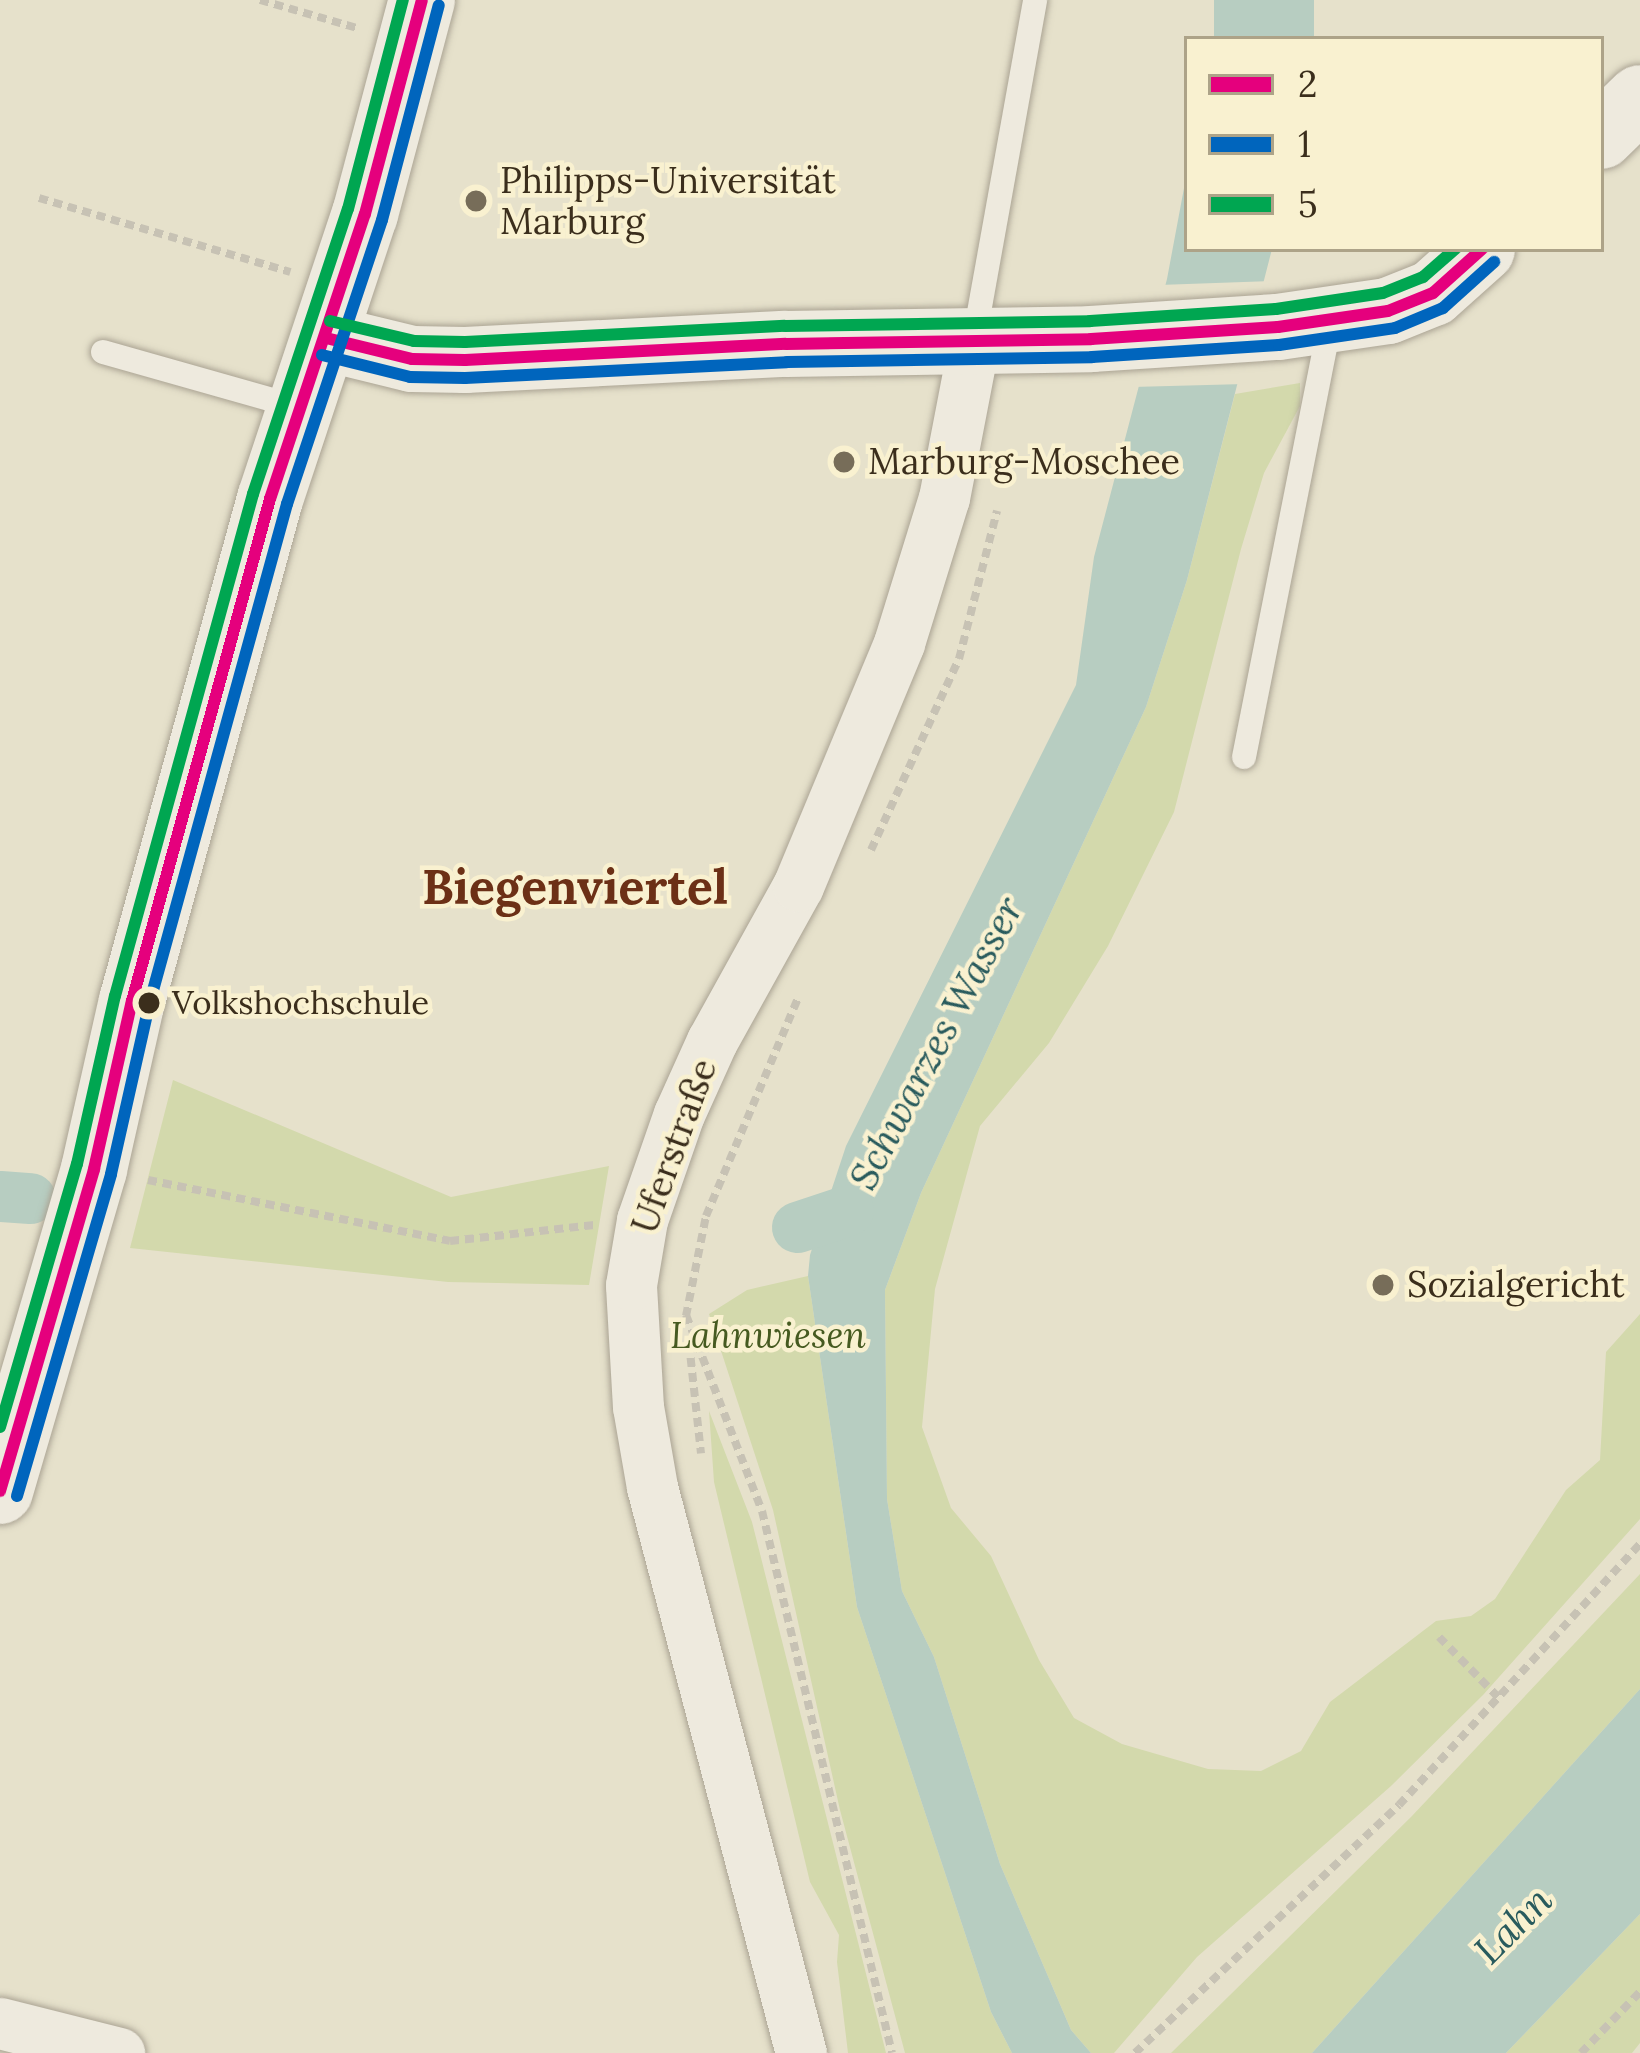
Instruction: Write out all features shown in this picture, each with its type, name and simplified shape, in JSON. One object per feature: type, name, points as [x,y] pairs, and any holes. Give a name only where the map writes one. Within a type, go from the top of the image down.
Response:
[{"type":"main road","points":[[0,1491],[13,1396],[94,1169],[132,1000],[300,408],[326,338],[416,22]]},
{"type":"main road","points":[[1604,133],[1640,98]]},
{"type":"main road","points":[[326,338],[412,359],[465,360],[786,344],[978,321],[1091,339],[1332,320],[1433,293],[1479,252]]},
{"type":"street","name":"Uferstraße","points":[[801,2053],[652,1487],[631,1336],[631,1285],[642,1220],[679,1114],[712,1040],[798,886],[898,643],[944,498],[978,321]]},
{"type":"street","points":[[0,2023],[119,2053]]},
{"type":"lane","points":[[978,321],[1035,0]]},
{"type":"lane","points":[[1244,758],[1332,320]]},
{"type":"lane","points":[[103,352],[300,408]]},
{"type":"path","points":[[260,0],[416,22]]},
{"type":"path","points":[[39,197],[279,270]]},
{"type":"path","points":[[861,869],[959,658],[998,504]]},
{"type":"path","points":[[701,1456],[686,1315],[706,1216],[801,989]]},
{"type":"path","points":[[94,1169],[450,1241],[642,1220]]},
{"type":"path","points":[[677,1296],[762,1511],[892,2053]]},
{"type":"path","points":[[1135,2053],[1399,1805],[1640,1544]]},
{"type":"path","points":[[1439,1636],[1498,1697]]},
{"type":"path","points":[[1580,2053],[1640,1992]]},
{"type":"green space","points":[[1300,383],[1300,406],[1264,473],[1241,549],[1174,812],[1108,946],[1049,1043],[980,1126],[935,1289],[922,1427],[951,1508],[991,1556],[1039,1660],[1074,1718],[1122,1744],[1208,1769],[1261,1771],[1301,1751],[1330,1702],[1436,1621],[1471,1616],[1495,1599],[1566,1490],[1600,1460],[1606,1352],[1640,1314],[1640,1519],[1483,1695],[1391,1786],[1197,1957],[1114,2053],[1091,2053],[1071,2030],[1000,1864],[934,1657],[902,1591],[887,1499],[885,1290],[921,1193],[1146,707],[1187,580],[1235,394]]},
{"type":"green space","points":[[173,1080],[451,1197],[609,1166],[589,1285],[448,1282],[130,1248]]},
{"type":"green space","name":"Lahnwiesen","points":[[808,1276],[857,1607],[991,2012],[1012,2053],[905,2053],[840,1810],[773,1510],[709,1314],[747,1290]]},
{"type":"green space","points":[[709,1411],[752,1522],[886,2053],[848,2053],[837,1962],[839,1935],[810,1882],[714,1482]]},
{"type":"green space","points":[[1640,1574],[1640,1689],[1312,2053],[1171,2053],[1411,1817]]},
{"type":"green space","points":[[1640,1914],[1640,2043],[1632,2053],[1506,2053]]},
{"type":"water","points":[[1214,0],[1314,0],[1314,36],[1214,36]]},
{"type":"water","name":"Schwarzes Wasser","points":[[1184,188],[1184,252],[1271,252],[1187,580],[1146,707],[921,1193],[885,1290],[887,1499],[902,1591],[934,1657],[1000,1864],[1071,2030],[1091,2053],[1012,2053],[991,2012],[857,1607],[808,1276],[810,1255],[846,1146],[1076,685],[1094,557],[1167,279]]},
{"type":"water","name":"Lahn","points":[[1640,1689],[1640,1914],[1506,2053],[1312,2053]]},
{"type":"pier","points":[[1272,281],[1245,384],[1132,387],[1159,285]]},
{"type":"waterway","points":[[0,1196],[30,1198]]},
{"type":"waterway","points":[[797,1227],[848,1210]]},
{"type":"transit line","name":"5","points":[[0,1427],[77,1164],[115,996],[253,494],[348,209],[403,0]]},
{"type":"transit line","name":"2","points":[[0,1491],[94,1169],[132,1001],[270,499],[365,214],[422,0]]},
{"type":"transit line","name":"1","points":[[17,1496],[111,1174],[149,1005],[287,504],[382,220],[439,5]]},
{"type":"transit line","name":"5","points":[[330,321],[414,341],[465,342],[785,326],[1090,321],[1276,309],[1383,293],[1423,277],[1452,252]]},
{"type":"transit line","name":"2","points":[[326,338],[412,359],[465,360],[786,344],[1091,339],[1278,327],[1388,311],[1433,293],[1479,252]]},
{"type":"transit line","name":"1","points":[[322,355],[410,377],[465,378],[787,362],[1092,357],[1279,345],[1395,328],[1443,308],[1494,262]]},
{"type":"place","name":"Philipps-Universität Marburg","points":[[476,201]]},
{"type":"place","name":"Marburg-Moschee","points":[[844,462]]},
{"type":"place","name":"Volkshochschule","points":[[149,1003]]},
{"type":"place","name":"Sozialgericht","points":[[1383,1285]]},
{"type":"district","name":"Biegenviertel","points":[[575,887]]}]
